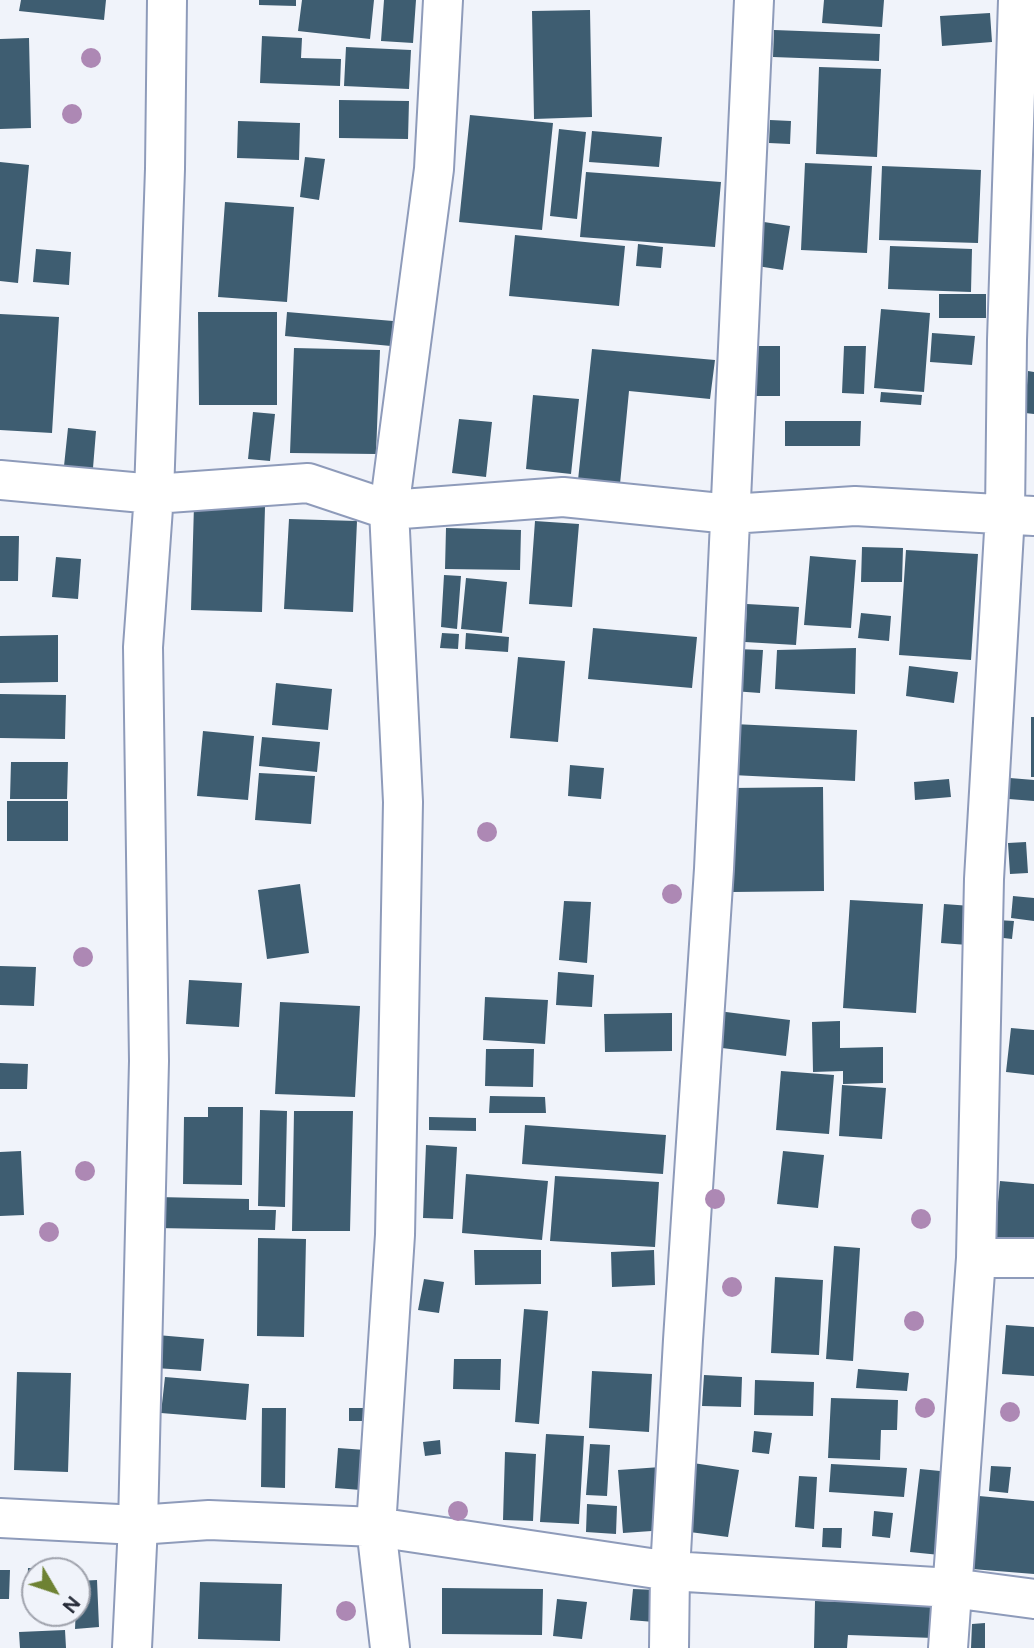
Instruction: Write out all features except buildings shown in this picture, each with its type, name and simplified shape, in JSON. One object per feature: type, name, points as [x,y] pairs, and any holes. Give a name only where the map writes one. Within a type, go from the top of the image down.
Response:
[{"type":"street","points":[[132,1648],[138,1525],[149,1061],[143,647],[154,494],[165,183],[167,0]]},
{"type":"street","points":[[390,1648],[376,1527],[395,1235],[403,802],[389,510],[433,169],[443,0]]},
{"type":"street","points":[[669,1648],[670,1571],[714,869],[754,0]]},
{"type":"street","points":[[948,1648],[976,1258],[984,880],[1019,515],[1007,341],[1018,0]]},
{"type":"street","points":[[0,480],[154,494],[308,483],[389,510],[563,497],[730,514],[855,506],[1019,515]]},
{"type":"street","points":[[976,1258],[1034,1258]]},
{"type":"street","points":[[0,1518],[138,1525],[209,1520],[376,1527],[670,1571],[952,1588],[1034,1599]]}]
